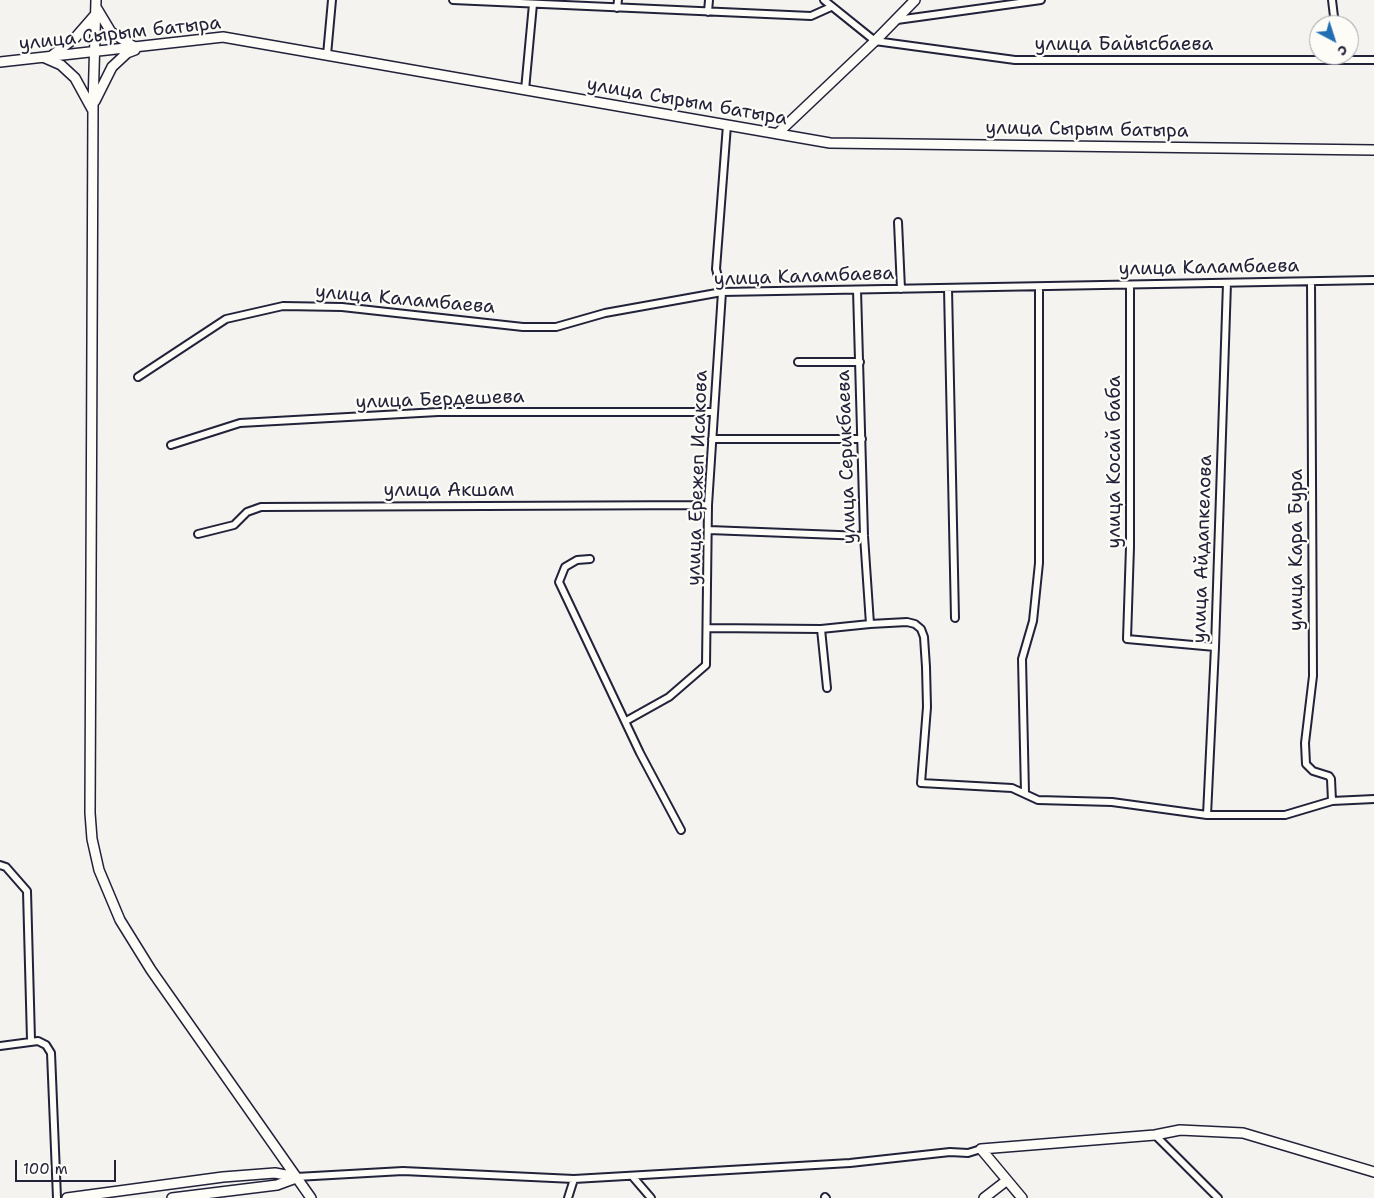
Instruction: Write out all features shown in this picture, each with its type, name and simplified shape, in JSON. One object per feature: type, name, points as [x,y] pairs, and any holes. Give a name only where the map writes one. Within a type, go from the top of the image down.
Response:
[{"type":"street","points":[[326,55],[332,0]]},
{"type":"street","points":[[453,0],[811,16],[831,7]]},
{"type":"street","points":[[617,8],[618,0]]},
{"type":"street","points":[[708,12],[709,0]]},
{"type":"street","points":[[824,0],[876,41]]},
{"type":"street","points":[[777,134],[876,41],[915,0]]},
{"type":"street","points":[[897,20],[1041,0]]},
{"type":"street","points":[[1332,0],[1334,15]]},
{"type":"street","points":[[525,90],[529,2]]},
{"type":"street","points":[[96,7],[111,32],[140,48]]},
{"type":"street","points":[[96,7],[93,109],[90,796],[92,839],[99,870],[120,920],[151,970],[311,1198]]},
{"type":"street","points":[[93,109],[75,78],[61,65],[46,57],[75,38],[96,7]]},
{"type":"street","name":"улица Сырым батыра","points":[[0,62],[140,48],[224,37],[830,143],[1374,150]]},
{"type":"street","name":"улица Байысбаева","points":[[876,41],[1014,60],[1309,57]]},
{"type":"street","points":[[93,109],[112,67],[127,53],[140,48]]},
{"type":"street","name":"улица Байысбаева","points":[[1359,59],[1374,60]]},
{"type":"street","name":"улица Ережеп Исакова","points":[[626,721],[669,697],[706,665],[708,628],[708,506],[722,292],[716,269],[728,125]]},
{"type":"street","points":[[898,222],[901,289]]},
{"type":"street","name":"улица Каламбаева","points":[[138,377],[226,319],[284,306],[342,307],[523,327],[556,327],[605,313],[722,292],[1374,280]]},
{"type":"street","name":"улица Кара Бура","points":[[1311,282],[1313,676],[1305,743],[1306,764],[1313,771],[1329,776],[1331,779],[1332,801]]},
{"type":"street","name":"улица Айдапкелова","points":[[1207,815],[1215,647],[1227,283]]},
{"type":"street","name":"улица Косай баба","points":[[1130,285],[1128,639],[1215,647]]},
{"type":"street","points":[[1025,793],[1022,659],[1033,621],[1039,563],[1039,287]]},
{"type":"street","points":[[948,288],[955,618]]},
{"type":"street","name":"улица Серикбаева","points":[[857,290],[864,536],[870,624]]},
{"type":"street","points":[[798,362],[860,362]]},
{"type":"street","name":"улица Бердешева","points":[[171,445],[240,423],[438,412],[714,412]]},
{"type":"street","points":[[712,439],[862,439]]},
{"type":"street","name":"улица Акшам","points":[[198,534],[234,524],[248,512],[261,507],[708,506]]},
{"type":"street","points":[[709,530],[864,536]]},
{"type":"street","points":[[590,559],[577,560],[565,567],[559,582],[681,830]]},
{"type":"street","points":[[708,628],[821,629],[907,622],[921,629],[924,637],[927,707],[921,783],[1012,788],[1038,800],[1112,802],[1207,815],[1285,815],[1332,801],[1374,799]]},
{"type":"street","points":[[821,629],[827,688]]},
{"type":"street","points":[[0,866],[6,867],[27,891],[31,1040]]},
{"type":"street","points":[[0,1046],[31,1040],[46,1045],[51,1053],[57,1198]]},
{"type":"street","points":[[67,1198],[223,1177],[276,1173],[296,1178],[403,1171],[574,1179],[633,1177],[850,1163],[950,1152],[968,1153],[980,1149],[1155,1135],[1180,1130],[1243,1133],[1374,1172]]},
{"type":"street","points":[[1155,1135],[1218,1198]]},
{"type":"street","points":[[980,1149],[1022,1198]]},
{"type":"street","points":[[633,1177],[650,1198]]},
{"type":"street","points":[[172,1198],[277,1186],[296,1178]]},
{"type":"street","points":[[568,1198],[574,1179]]},
{"type":"street","points":[[984,1198],[1006,1181]]}]
